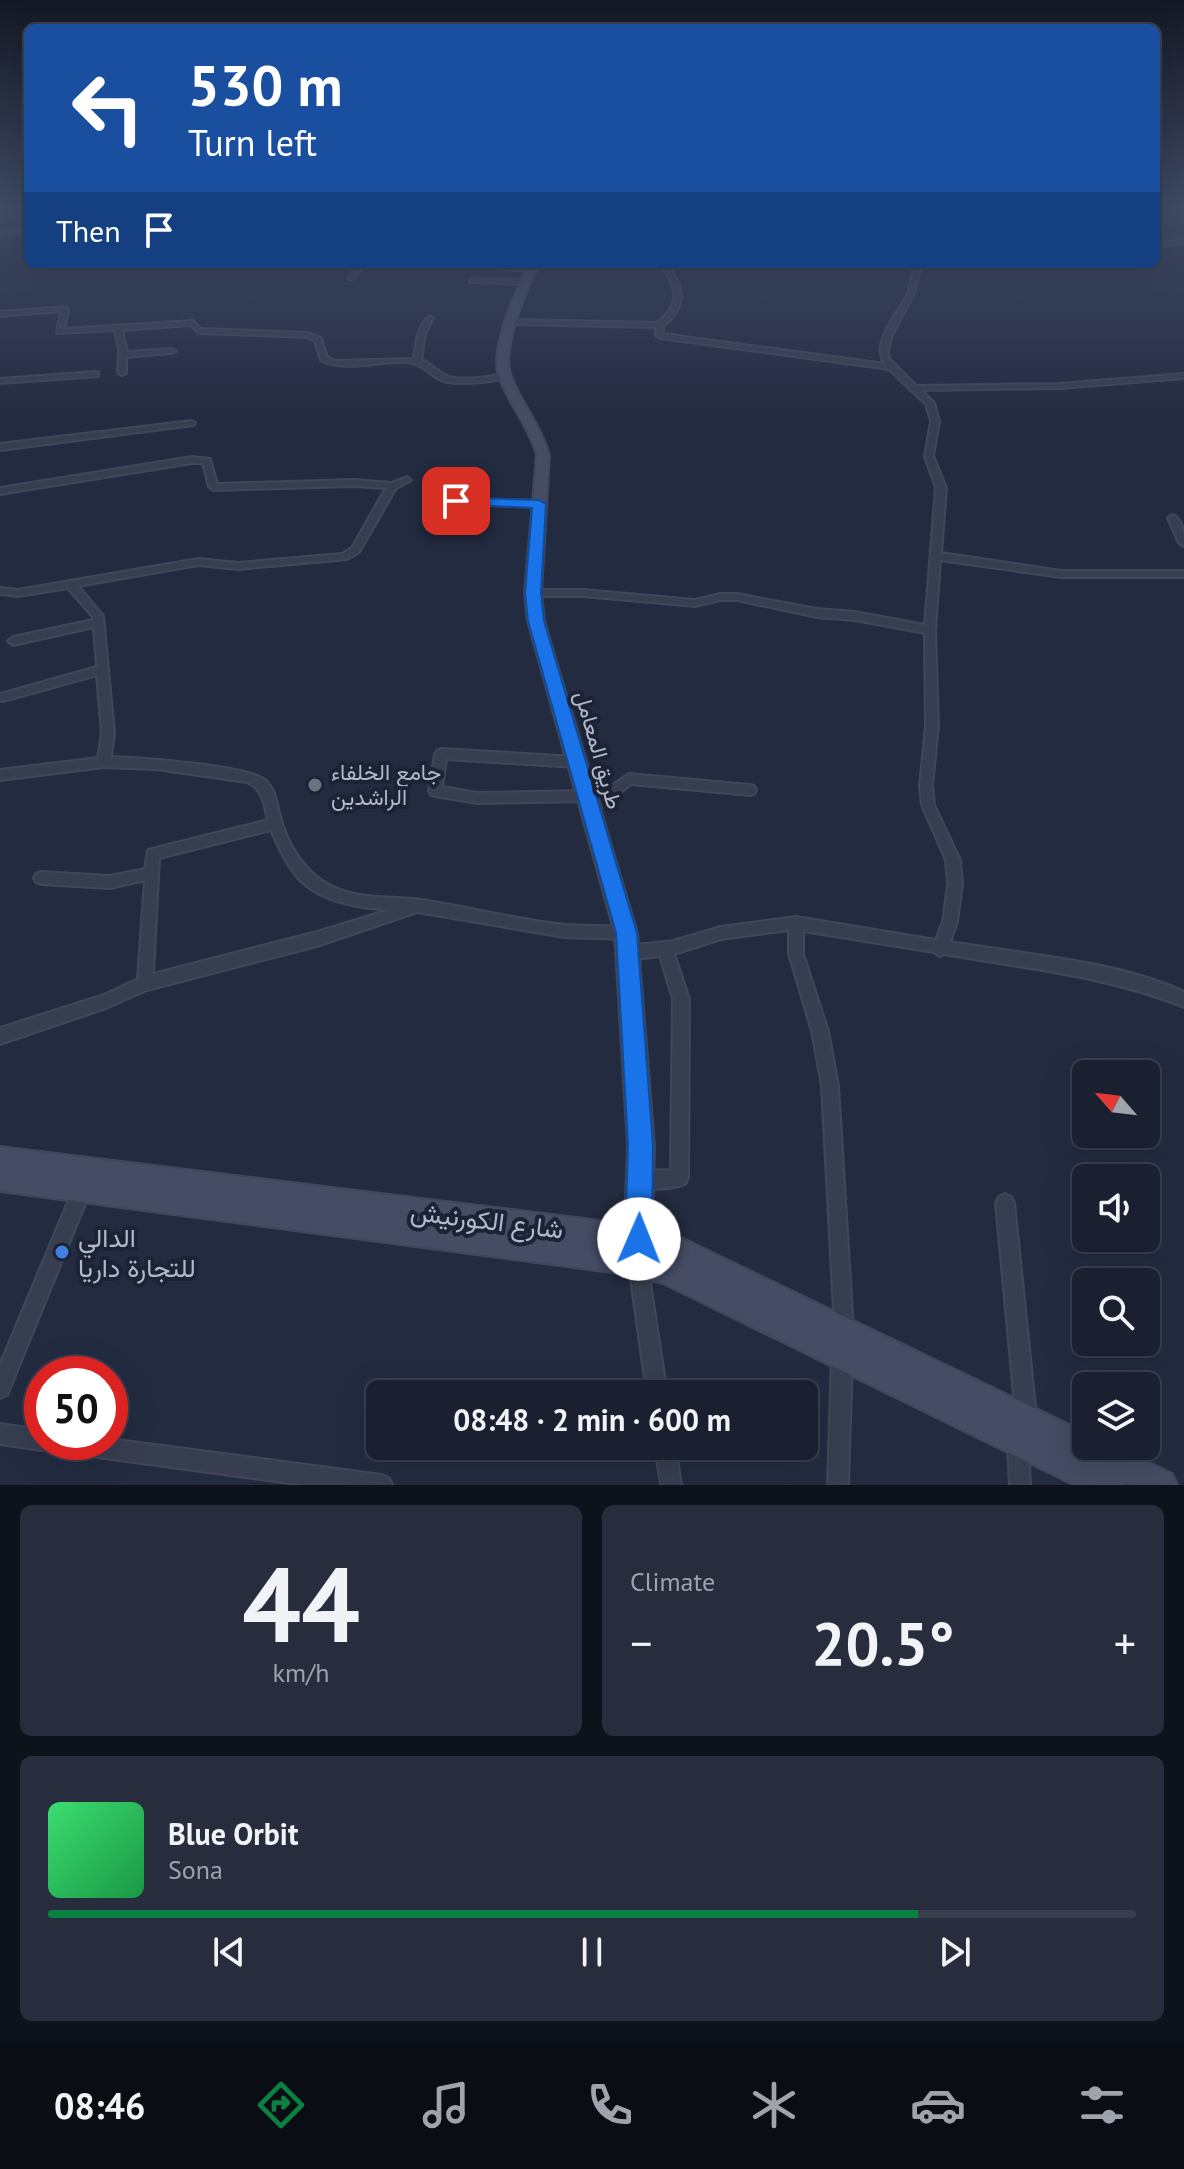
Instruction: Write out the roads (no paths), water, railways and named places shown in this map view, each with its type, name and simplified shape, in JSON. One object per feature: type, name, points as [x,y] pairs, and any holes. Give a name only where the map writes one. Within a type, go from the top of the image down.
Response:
[{"type":"main road","points":[[505,376],[503,360],[526,280]]},
{"type":"main road","name":"طريق المعامل","points":[[505,376],[537,433],[543,455],[533,593],[536,621],[626,933],[640,1180],[638,1252]]},
{"type":"main road","name":"شارع الكورنيش","points":[[0,1160],[638,1252],[666,1270],[843,1342],[1022,1430],[1161,1485]]},
{"type":"main road","name":"شارع الكورنيش","points":[[0,1178],[638,1252]]},
{"type":"main road","name":"شارع الكورنيش","points":[[1022,1430],[1108,1485]]},
{"type":"street","points":[[472,281],[476,280]]},
{"type":"street","points":[[512,322],[659,325],[672,312],[677,289],[674,280]]},
{"type":"street","points":[[914,280],[911,294],[887,337],[885,359],[930,403],[935,421],[929,456],[941,488],[930,630],[932,726],[926,786],[928,805],[953,860],[955,884],[950,922],[940,949]]},
{"type":"street","points":[[0,314],[65,309],[60,331],[193,323],[199,331],[308,335],[318,340],[324,358],[333,363],[417,361],[445,379],[487,380],[505,376]]},
{"type":"street","points":[[417,361],[421,334],[429,318]]},
{"type":"street","points":[[659,325],[660,336],[682,340],[891,367]]},
{"type":"street","points":[[118,328],[123,355],[122,373]]},
{"type":"street","points":[[123,355],[172,351]]},
{"type":"street","points":[[0,381],[95,374]]},
{"type":"street","points":[[913,388],[1060,386],[1184,376]]},
{"type":"street","points":[[0,447],[191,423]]},
{"type":"street","points":[[0,491],[192,460],[207,461],[213,487],[353,483],[392,486],[407,480]]},
{"type":"street","points":[[0,591],[18,593],[198,562],[238,566],[344,557],[356,550],[392,486]]},
{"type":"street","points":[[439,501],[539,504]]},
{"type":"street","points":[[1173,518],[1184,543]]},
{"type":"street","points":[[937,556],[1061,574],[1184,574]]},
{"type":"street","points":[[70,583],[98,616],[108,733],[104,762]]},
{"type":"street","points":[[533,593],[583,593],[695,603],[720,597],[737,597],[930,630]]},
{"type":"street","points":[[13,641],[99,622]]},
{"type":"street","points":[[3,697],[103,669]]},
{"type":"street","points":[[576,762],[441,754],[435,791],[478,798],[588,802],[629,779],[750,790]]},
{"type":"street","points":[[0,775],[104,762],[156,764],[248,777],[260,782],[267,792],[275,824],[290,855],[305,876],[325,890],[355,901],[418,906],[564,931],[626,933]]},
{"type":"street","points":[[145,983],[153,854],[275,824]]},
{"type":"street","points":[[41,878],[110,882],[152,873]]},
{"type":"street","points":[[0,1036],[106,1001],[145,983],[317,939],[418,906]]},
{"type":"street","points":[[796,923],[796,954],[820,1031],[830,1086],[843,1342],[838,1485]]},
{"type":"street","points":[[628,953],[665,949],[721,933],[796,923],[1099,973],[1167,992],[1184,1000]]},
{"type":"street","points":[[640,1180],[679,1178],[681,999],[665,949]]},
{"type":"street","points":[[0,1388],[82,1189]]},
{"type":"street","points":[[1005,1203],[1022,1430],[1020,1485]]},
{"type":"street","points":[[638,1252],[655,1380]]},
{"type":"street","points":[[0,1434],[24,1437]]},
{"type":"street","points":[[128,1451],[382,1485]]},
{"type":"street","points":[[667,1460],[671,1485]]},
{"type":"place","name":"جامع الخلفاء الراشدين","points":[[315,785]]},
{"type":"place","name":"الدالي للتجارة داريا","points":[[62,1252]]}]
